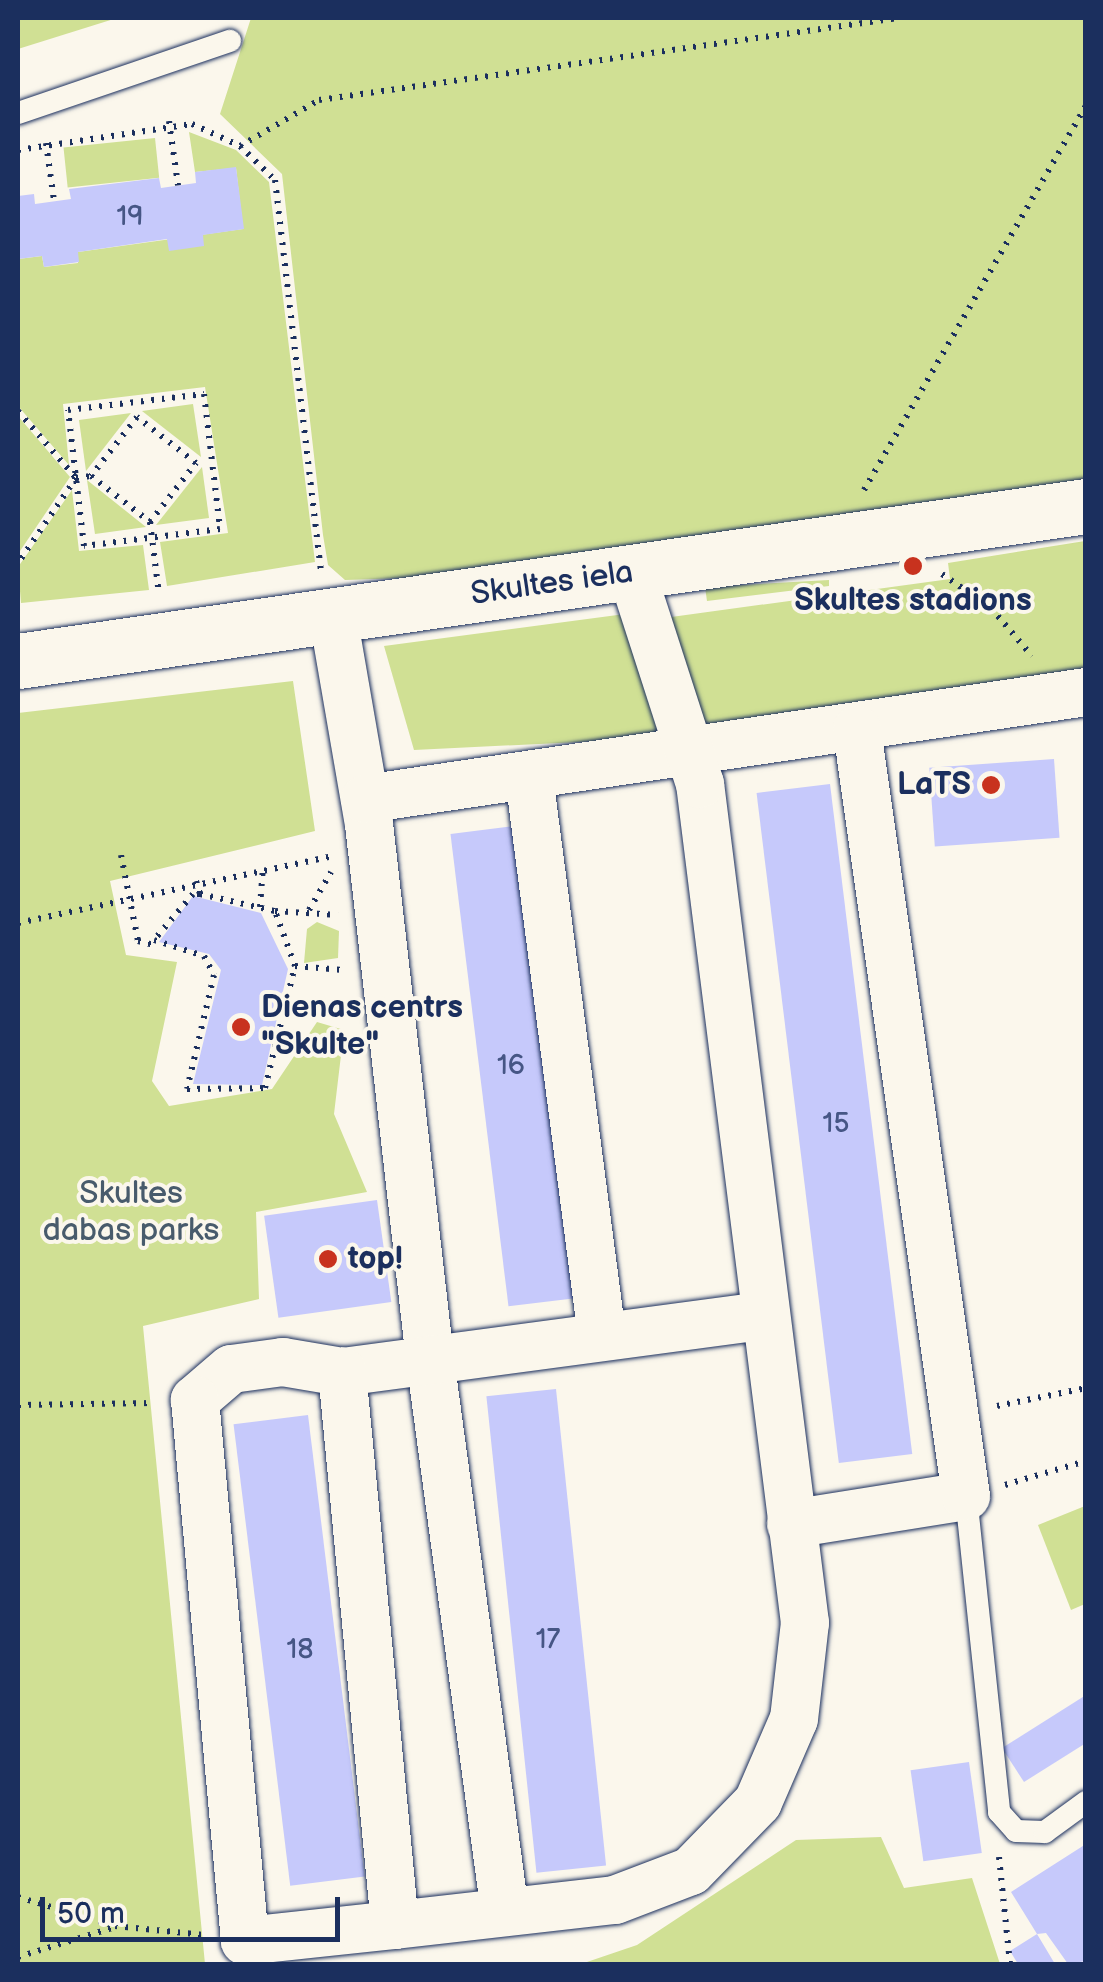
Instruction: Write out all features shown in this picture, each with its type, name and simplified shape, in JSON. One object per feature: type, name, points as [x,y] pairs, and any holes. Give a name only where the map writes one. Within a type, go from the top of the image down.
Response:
[{"type":"main road","name":"Skultes iela","points":[[18,661],[327,595],[632,572],[1086,506]]},
{"type":"street","points":[[632,572],[700,784],[762,1316],[805,1623],[794,1719],[758,1802],[691,1871],[615,1900],[246,1941],[195,1400],[231,1369],[283,1362],[342,1372],[762,1316]]},
{"type":"street","points":[[327,595],[365,799],[352,853],[430,1358],[506,1912]]},
{"type":"street","points":[[365,799],[857,730],[1065,695]]},
{"type":"street","points":[[791,1524],[966,1496],[857,730]]},
{"type":"street","points":[[528,777],[602,1336]]},
{"type":"street","points":[[342,1372],[396,1925]]},
{"type":"lane","points":[[18,113],[230,40]]},
{"type":"lane","points":[[966,1496],[998,1812],[1016,1831],[1045,1832],[1086,1802]]},
{"type":"path","points":[[240,146],[319,100],[898,18]]},
{"type":"path","points":[[838,543],[1086,106]]},
{"type":"path","points":[[169,124],[178,185]]},
{"type":"path","points":[[18,150],[46,141],[192,124],[240,146],[275,180],[327,595]]},
{"type":"path","points":[[46,141],[54,202]]},
{"type":"path","points":[[204,394],[212,461],[220,530],[84,546],[68,410],[204,394]]},
{"type":"path","points":[[135,402],[137,417],[196,463]]},
{"type":"path","points":[[18,411],[76,478]]},
{"type":"path","points":[[18,563],[76,478],[91,476],[137,417]]},
{"type":"path","points":[[150,522],[196,463],[212,461]]},
{"type":"path","points":[[91,476],[150,522],[159,594]]},
{"type":"path","points":[[942,574],[991,608],[1065,695]]},
{"type":"path","points":[[18,923],[263,866],[352,853]]},
{"type":"path","points":[[309,910],[331,872],[352,853]]},
{"type":"path","points":[[121,855],[132,895],[138,941],[204,956],[214,975],[187,1089],[265,1088],[295,966],[275,910]]},
{"type":"path","points":[[260,907],[263,866]]},
{"type":"path","points":[[196,881],[200,894]]},
{"type":"path","points":[[154,945],[192,894],[275,910],[340,915]]},
{"type":"path","points":[[295,966],[344,970]]},
{"type":"path","points":[[956,1414],[1086,1388]]},
{"type":"path","points":[[18,1405],[195,1400]]},
{"type":"path","points":[[966,1496],[1086,1462]]},
{"type":"path","points":[[998,1812],[1000,1899],[1010,1964]]},
{"type":"path","points":[[18,1897],[115,1926],[246,1941]]},
{"type":"path","points":[[18,1957],[115,1926]]},
{"type":"green space","points":[[18,18],[117,18],[18,49]]},
{"type":"green space","points":[[251,18],[1085,18],[1085,483],[468,576],[345,580],[328,565],[323,535],[282,174],[220,114]]},
{"type":"green space","points":[[189,132],[236,150],[269,182],[315,562],[167,586],[160,542],[228,533],[205,387],[63,404],[69,465],[18,406],[18,259],[42,256],[44,267],[78,263],[78,252],[243,229],[236,168],[195,172]]},
{"type":"green space","points":[[155,138],[159,178],[68,187],[64,148]]},
{"type":"green space","points":[[193,404],[201,457],[142,411]]},
{"type":"green space","points":[[131,413],[86,471],[79,420]]},
{"type":"green space","points":[[18,416],[70,477],[18,554]]},
{"type":"green space","points":[[202,467],[209,518],[156,525]]},
{"type":"green space","points":[[87,480],[146,527],[95,534]]},
{"type":"green space","points":[[72,490],[79,551],[143,545],[149,590],[21,603],[18,567]]},
{"type":"green space","points":[[1085,541],[1085,671],[696,742],[664,618],[950,579],[948,563]]},
{"type":"green space","points":[[829,580],[829,586],[707,601],[705,587]]},
{"type":"green space","points":[[625,614],[663,738],[414,750],[384,646]]},
{"type":"green space","name":"Skultes dabas parks","points":[[293,681],[315,831],[110,881],[126,955],[177,962],[152,1081],[169,1106],[272,1089],[317,1022],[344,1030],[334,1114],[367,1192],[256,1212],[259,1299],[143,1326],[205,1964],[18,1964],[18,713]]},
{"type":"green space","points":[[317,922],[339,931],[338,958],[304,963],[307,929]]},
{"type":"green space","points":[[1085,1506],[1085,1604],[1071,1610],[1038,1525]]},
{"type":"green space","points":[[881,1837],[904,1888],[972,1878],[1000,1964],[581,1964],[637,1945],[796,1840]]},
{"type":"building","points":[[236,167],[244,229],[203,235],[204,246],[169,251],[167,239],[78,252],[79,262],[44,267],[42,256],[18,259],[18,196],[34,194],[35,204],[71,199],[69,189],[159,178],[161,188],[196,183],[195,172]]},
{"type":"building","points":[[1054,759],[1060,838],[935,847],[929,768]]},
{"type":"building","points":[[830,784],[912,1454],[839,1463],[757,793]]},
{"type":"building","points":[[515,826],[573,1298],[508,1306],[450,834]]},
{"type":"building","name":"Dienas centrs \"Skulte\"","points":[[193,896],[261,913],[288,969],[262,1085],[193,1084],[221,970],[209,954],[159,942]]},
{"type":"building","name":"top!","points":[[377,1200],[391,1302],[278,1318],[264,1216]]},
{"type":"building","points":[[556,1389],[606,1865],[536,1873],[486,1396]]},
{"type":"building","points":[[308,1415],[365,1877],[290,1886],[234,1424]]},
{"type":"building","points":[[1086,1695],[1086,1743],[1024,1782],[1002,1748]]},
{"type":"building","points":[[969,1762],[982,1853],[923,1861],[911,1770]]},
{"type":"building","points":[[1086,1844],[1086,1961],[1068,1964],[1046,1933],[1037,1934],[1011,1892]]},
{"type":"building","points":[[1037,1934],[1055,1964],[1018,1964],[1010,1951]]},
{"type":"place","name":"Skultes stadions","points":[[913,566]]},
{"type":"place","name":"LaTS","points":[[991,785]]},
{"type":"place","name":"Dienas centrs \"Skulte\"","points":[[241,1027]]},
{"type":"place","name":"top!","points":[[328,1259]]}]
